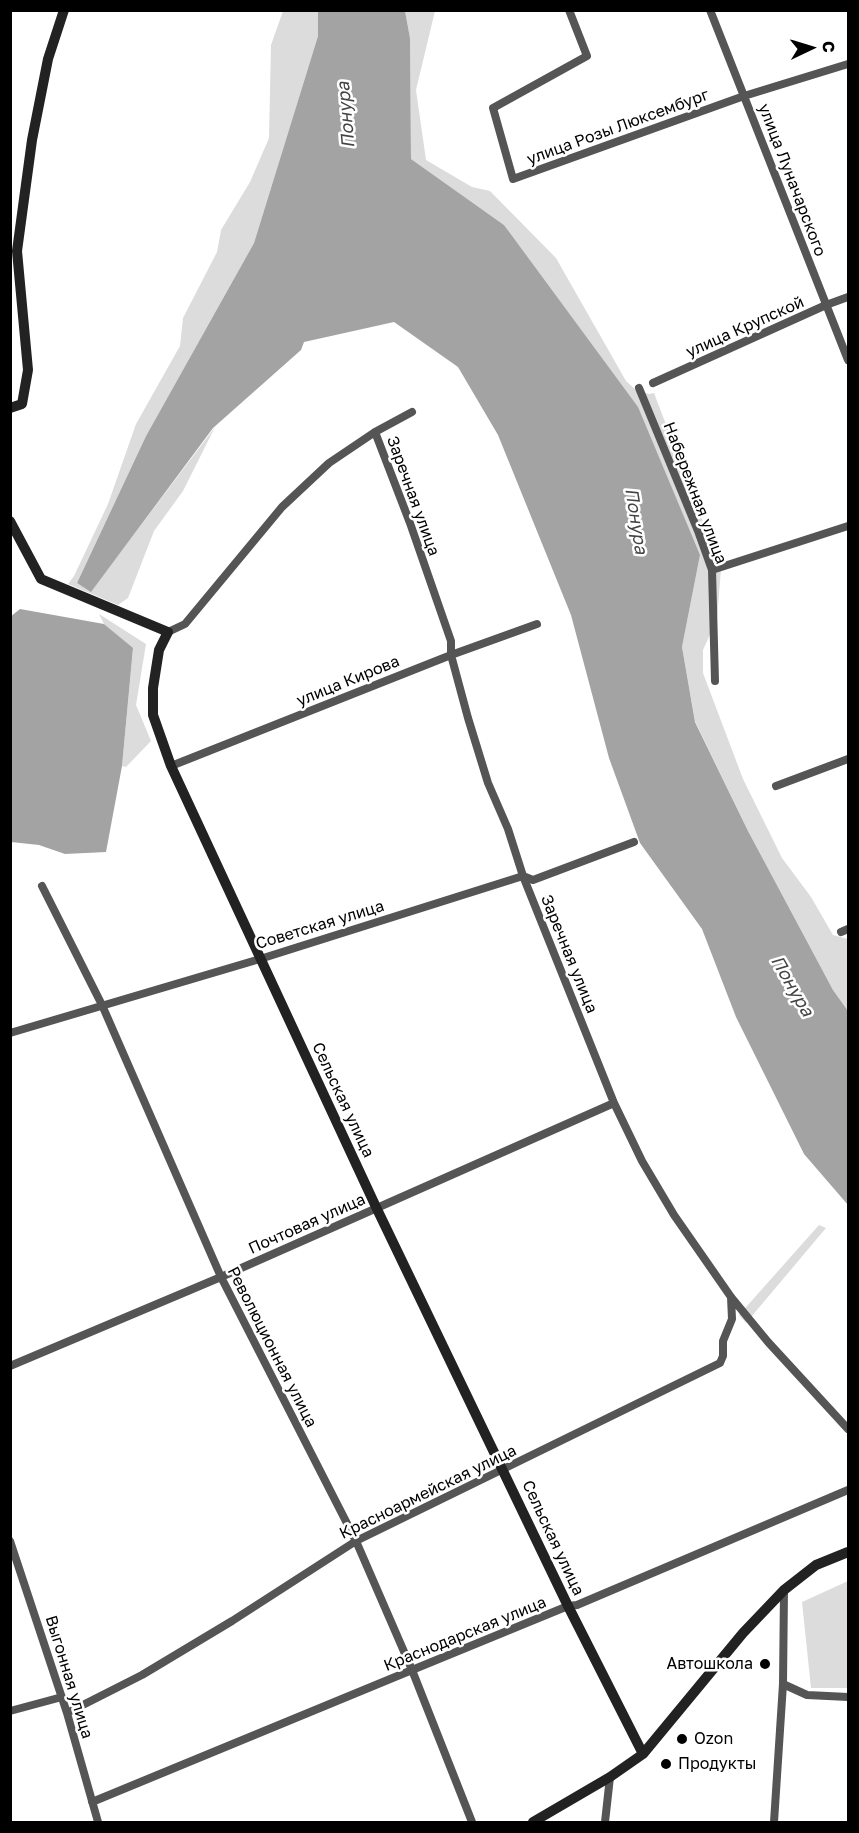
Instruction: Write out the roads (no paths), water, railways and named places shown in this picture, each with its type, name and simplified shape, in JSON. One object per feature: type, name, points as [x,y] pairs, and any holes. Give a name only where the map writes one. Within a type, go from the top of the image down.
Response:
[{"type":"street","points":[[10,408],[22,404],[28,370],[17,251],[18,240],[32,140],[48,59],[64,10]]},
{"type":"street","name":"улица Розы Люксембург","points":[[569,10],[587,56],[493,108],[513,179],[744,96],[849,64]]},
{"type":"street","name":"улица Луначарского","points":[[710,10],[849,360]]},
{"type":"street","name":"улица Крупской","points":[[653,384],[826,305],[849,297]]},
{"type":"street","name":"Набережная улица","points":[[639,388],[712,570],[715,681]]},
{"type":"street","points":[[10,521],[41,579],[168,632],[185,624],[282,507],[329,463],[375,432],[412,412]]},
{"type":"street","name":"Заречная улица","points":[[375,432],[451,641],[451,655],[488,783],[508,829],[524,876],[614,1104],[642,1161],[674,1215],[731,1297],[768,1342],[849,1429]]},
{"type":"street","points":[[712,570],[849,526]]},
{"type":"street","name":"улица Кирова","points":[[171,766],[451,655],[537,624]]},
{"type":"street","name":"Сельская улица","points":[[168,632],[159,650],[153,688],[153,715],[171,766],[376,1207],[568,1606],[643,1754]]},
{"type":"street","points":[[776,786],[849,759]]},
{"type":"street","name":"Советская улица","points":[[10,1033],[524,876],[533,880],[634,842]]},
{"type":"street","name":"Революционная улица","points":[[42,886],[102,1005],[221,1277],[356,1541],[412,1670],[472,1822]]},
{"type":"street","name":"Почтовая улица","points":[[10,1366],[221,1277],[614,1104]]},
{"type":"street","name":"Красноармейская улица","points":[[67,1713],[142,1675],[356,1541],[720,1363],[723,1356],[723,1341],[732,1319],[731,1297]]},
{"type":"street","name":"Краснодарская улица","points":[[92,1802],[568,1606],[577,1605],[849,1490]]},
{"type":"street","name":"Выгонная улица","points":[[10,1541],[62,1697],[98,1822]]},
{"type":"street","points":[[533,1822],[610,1777],[643,1754],[743,1633],[784,1590],[816,1565],[849,1552]]},
{"type":"street","points":[[774,1822],[783,1684],[784,1590]]},
{"type":"street","points":[[783,1684],[807,1695],[849,1697]]},
{"type":"street","points":[[10,1711],[62,1697]]},
{"type":"street","points":[[605,1822],[610,1777]]},
{"type":"water","name":"Понура","points":[[318,11],[405,11],[410,38],[411,159],[504,225],[638,407],[700,555],[682,647],[695,722],[748,831],[833,990],[848,1011],[848,1205],[804,1154],[736,1017],[702,929],[640,843],[609,758],[571,615],[498,435],[458,367],[394,322],[304,342],[301,350],[213,428],[91,592],[77,583],[146,436],[254,243],[318,36]]},
{"type":"water","points":[[20,609],[104,624],[133,648],[122,766],[106,852],[65,854],[39,845],[11,842],[10,617]]},
{"type":"place","name":"Автошкола","points":[[765,1664]]},
{"type":"place","name":"Ozon","points":[[682,1739]]},
{"type":"place","name":"Продукты","points":[[666,1764]]}]
